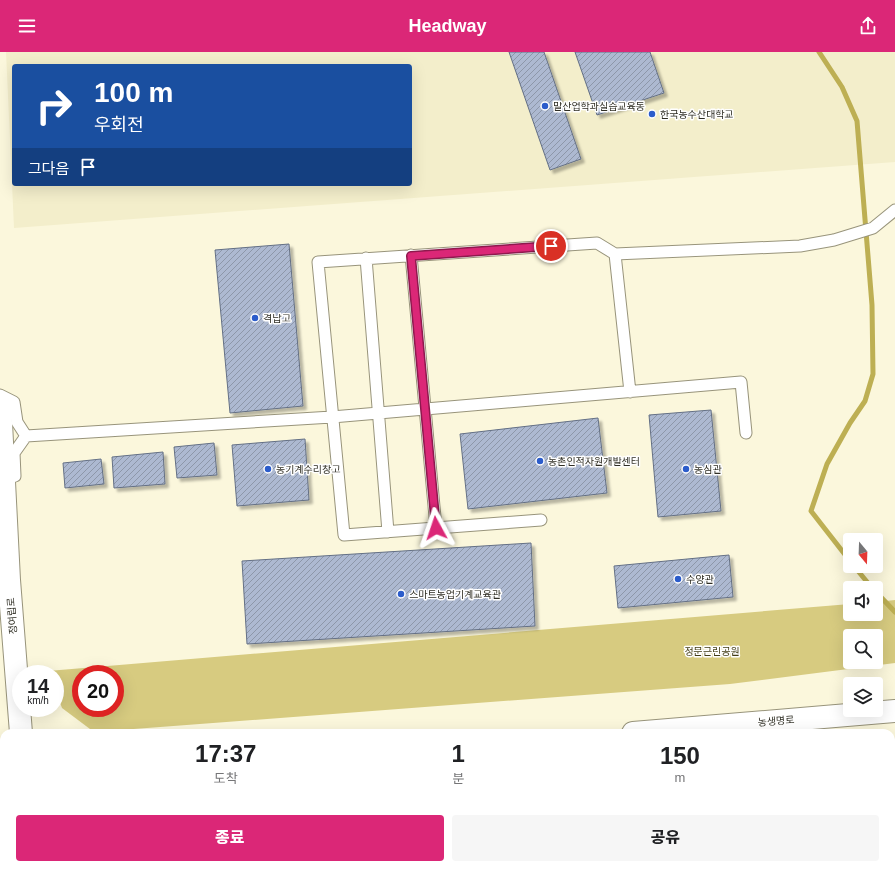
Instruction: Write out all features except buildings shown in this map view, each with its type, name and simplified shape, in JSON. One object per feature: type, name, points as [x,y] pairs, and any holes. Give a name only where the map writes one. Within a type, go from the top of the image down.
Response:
[{"type":"street","name":"정여립로","points":[[0,403],[9,580],[21,729]]},
{"type":"street","name":"농생명로","points":[[681,729],[895,711]]},
{"type":"lane","points":[[541,520],[344,535],[318,262],[597,243],[615,254],[800,246],[834,240],[873,228],[895,210]]},
{"type":"lane","points":[[615,254],[630,392]]},
{"type":"lane","points":[[411,256],[436,528]]},
{"type":"lane","points":[[366,258],[388,532]]},
{"type":"lane","points":[[26,436],[332,417],[741,382],[746,433]]},
{"type":"lane","points":[[0,395],[14,402],[17,422],[26,436]]},
{"type":"lane","points":[[4,480],[15,476],[14,453],[26,436]]},
{"type":"shaded area","name":"한국농수산대학교","points":[[6,52],[895,52],[895,162],[14,228],[12,186],[412,186],[412,64],[12,64],[12,184]]},
{"type":"green space","name":"정문근린공원","points":[[895,600],[895,663],[883,665],[883,629],[843,629],[843,669],[848,669],[730,684],[134,729],[90,729],[74,717],[124,717],[124,665],[120,665],[843,605],[843,621],[883,621],[883,601]]},
{"type":"green space","name":"정문근린공원","points":[[72,669],[72,716],[64,710],[64,670]]},
{"type":"waterway","points":[[819,52],[842,87],[857,121],[872,305],[873,374],[865,401],[850,423],[827,464],[811,511],[843,552]]},
{"type":"waterway","points":[[860,573],[866,581]]},
{"type":"waterway","points":[[883,599],[895,612]]},
{"type":"place","name":"말산업학과실습교육동","points":[[545,106]]},
{"type":"place","name":"한국농수산대학교","points":[[652,114]]},
{"type":"place","name":"격납고","points":[[255,318]]},
{"type":"place","name":"농촌인적자원개발센터","points":[[540,461]]},
{"type":"place","name":"농기계수리창고","points":[[268,469]]},
{"type":"place","name":"농심관","points":[[686,469]]},
{"type":"place","name":"수양관","points":[[678,579]]},
{"type":"place","name":"스마트농업기계교육관","points":[[401,594]]},
{"type":"route","points":[[436,528],[411,256],[551,246]]}]
